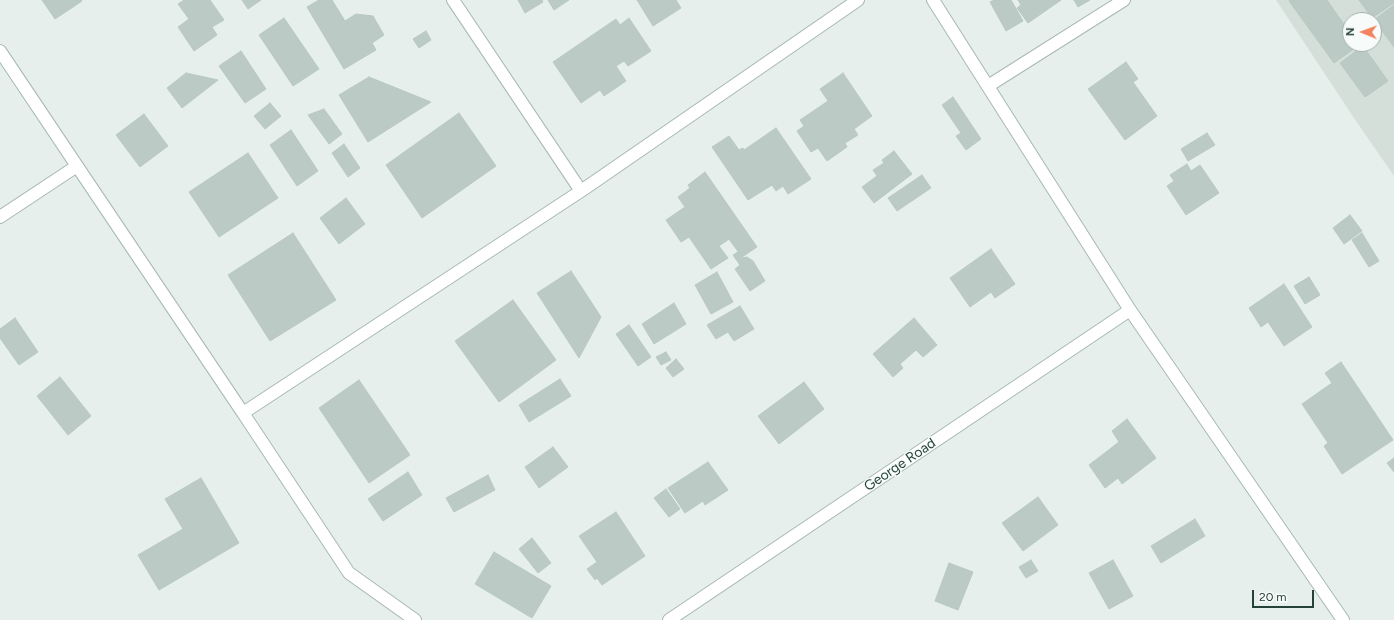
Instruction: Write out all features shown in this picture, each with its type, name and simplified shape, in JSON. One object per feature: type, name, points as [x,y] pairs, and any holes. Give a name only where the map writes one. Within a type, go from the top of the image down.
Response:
[{"type":"street","points":[[453,0],[582,191]]},
{"type":"street","points":[[243,413],[582,191],[858,0]]},
{"type":"street","points":[[933,0],[1130,310],[1343,620]]},
{"type":"street","points":[[988,86],[1124,0]]},
{"type":"street","points":[[0,51],[349,573],[415,620]]},
{"type":"street","points":[[0,217],[77,166]]},
{"type":"street","name":"George Road","points":[[669,620],[1130,310]]},
{"type":"shaded area","points":[[1276,0],[1394,0],[1394,176],[1356,121]]},
{"type":"building","points":[[42,0],[81,0],[82,1],[55,19]]},
{"type":"building","points":[[184,0],[210,0],[224,20],[212,27],[217,35],[194,51],[178,27],[189,19],[178,4]]},
{"type":"building","points":[[242,0],[261,0],[248,9]]},
{"type":"building","points":[[319,0],[332,0],[345,21],[356,14],[373,16],[384,35],[372,43],[376,50],[344,69],[307,7]]},
{"type":"building","points":[[518,0],[542,0],[543,2],[525,13]]},
{"type":"building","points":[[548,0],[569,0],[554,10]]},
{"type":"building","points":[[637,0],[676,0],[681,8],[653,26]]},
{"type":"building","points":[[994,0],[1011,0],[1023,21],[1006,31],[990,2]]},
{"type":"building","points":[[1018,0],[1061,0],[1028,23],[1017,8],[1021,5]]},
{"type":"building","points":[[1074,0],[1090,0],[1078,7]]},
{"type":"building","points":[[1327,0],[1342,22],[1342,52],[1349,52],[1334,63],[1289,1]]},
{"type":"building","points":[[1359,0],[1394,0],[1394,3],[1381,12],[1368,12]]},
{"type":"building","points":[[1394,5],[1394,47],[1382,31],[1382,14]]},
{"type":"building","points":[[284,18],[319,69],[293,86],[259,35]]},
{"type":"building","points":[[629,18],[651,51],[628,66],[624,61],[616,66],[626,81],[604,96],[600,90],[581,103],[553,62],[616,19],[620,25]]},
{"type":"building","points":[[426,31],[431,40],[419,48],[413,39]]},
{"type":"building","points":[[241,51],[266,89],[245,103],[219,66]]},
{"type":"building","points":[[1355,52],[1367,52],[1388,81],[1365,97],[1340,63]]},
{"type":"building","points":[[1126,62],[1138,79],[1133,82],[1157,116],[1125,140],[1088,89]]},
{"type":"building","points":[[186,73],[218,80],[182,108],[167,88]]},
{"type":"building","points":[[843,73],[872,116],[854,129],[858,135],[845,143],[847,147],[827,161],[818,148],[811,152],[797,131],[804,126],[800,120],[828,101],[820,89]]},
{"type":"building","points":[[369,77],[431,102],[368,142],[339,95]]},
{"type":"building","points":[[953,97],[981,139],[966,150],[956,136],[961,133],[942,105]]},
{"type":"building","points":[[270,103],[281,116],[265,129],[254,116]]},
{"type":"building","points":[[324,109],[342,134],[329,144],[308,115]]},
{"type":"building","points":[[459,113],[496,166],[422,218],[386,165]]},
{"type":"building","points":[[144,114],[168,146],[140,167],[116,135]]},
{"type":"building","points":[[776,128],[811,179],[788,194],[783,186],[776,191],[772,185],[748,200],[712,147],[729,136],[739,150],[743,148],[744,150]]},
{"type":"building","points":[[291,130],[318,171],[297,186],[270,145]]},
{"type":"building","points":[[1207,133],[1215,145],[1188,161],[1181,149]]},
{"type":"building","points":[[344,144],[360,168],[348,177],[332,153]]},
{"type":"building","points":[[894,151],[912,174],[874,203],[862,187],[877,176],[873,170],[884,163],[882,160]]},
{"type":"building","points":[[248,153],[278,198],[219,237],[189,192]]},
{"type":"building","points":[[1187,164],[1191,171],[1200,165],[1219,193],[1186,215],[1167,186],[1174,181],[1170,175]]},
{"type":"building","points":[[705,172],[757,247],[742,257],[729,239],[719,246],[728,258],[711,269],[689,237],[681,242],[666,220],[685,207],[678,197],[690,188],[688,185]]},
{"type":"building","points":[[922,175],[931,188],[897,211],[888,198]]},
{"type":"building","points":[[346,198],[365,224],[339,244],[320,218]]},
{"type":"building","points":[[1350,215],[1362,231],[1344,244],[1333,228]]},
{"type":"building","points":[[293,233],[336,300],[270,341],[228,275]]},
{"type":"building","points":[[1362,233],[1379,261],[1369,267],[1352,240]]},
{"type":"building","points":[[991,249],[1015,284],[995,298],[991,292],[970,307],[950,278]]},
{"type":"building","points":[[738,252],[742,258],[747,257],[753,261],[765,281],[750,291],[735,269],[740,265],[733,255]]},
{"type":"building","points":[[571,271],[601,317],[579,358],[537,293]]},
{"type":"building","points":[[717,272],[733,302],[711,314],[695,285]]},
{"type":"building","points":[[1309,277],[1320,295],[1305,304],[1294,286]]},
{"type":"building","points":[[1284,284],[1312,327],[1284,346],[1268,322],[1261,327],[1249,308]]},
{"type":"building","points":[[513,300],[556,360],[499,402],[455,341]]},
{"type":"building","points":[[674,303],[686,324],[654,344],[642,324]]},
{"type":"building","points":[[740,306],[754,329],[734,341],[728,332],[716,339],[707,325]]},
{"type":"building","points":[[15,318],[38,352],[19,365],[0,338],[0,329]]},
{"type":"building","points":[[914,318],[937,345],[923,357],[916,350],[900,364],[903,368],[893,377],[873,354]]},
{"type":"building","points":[[629,325],[651,357],[638,366],[616,334]]},
{"type":"building","points":[[666,352],[671,360],[661,365],[656,357]]},
{"type":"building","points":[[676,359],[684,369],[673,377],[666,368]]},
{"type":"building","points":[[1341,362],[1393,440],[1342,474],[1324,446],[1328,443],[1302,404],[1332,383],[1325,373]]},
{"type":"building","points":[[60,377],[91,416],[68,435],[37,396]]},
{"type":"building","points":[[560,379],[571,396],[529,422],[519,405]]},
{"type":"building","points":[[359,380],[410,455],[369,483],[319,408]]},
{"type":"building","points":[[804,382],[824,409],[779,444],[758,416]]},
{"type":"building","points":[[1127,419],[1156,458],[1122,484],[1118,478],[1105,488],[1089,465],[1119,442],[1112,431]]},
{"type":"building","points":[[553,447],[568,467],[539,488],[525,467]]},
{"type":"building","points":[[1394,458],[1394,472],[1387,463]]},
{"type":"building","points":[[708,462],[728,490],[705,505],[703,501],[685,513],[668,488]]},
{"type":"building","points":[[408,472],[422,495],[383,521],[368,499]]},
{"type":"building","points":[[488,475],[495,490],[454,512],[446,498]]},
{"type":"building","points":[[201,478],[239,543],[159,590],[138,555],[183,529],[165,499]]},
{"type":"building","points":[[666,489],[680,509],[669,517],[654,498]]},
{"type":"building","points":[[1038,497],[1058,525],[1023,551],[1002,523]]},
{"type":"building","points":[[616,512],[645,556],[602,585],[597,578],[595,580],[587,569],[597,562],[579,536]]},
{"type":"building","points":[[1195,519],[1205,536],[1161,563],[1151,546]]},
{"type":"building","points":[[532,538],[551,563],[538,573],[519,549]]},
{"type":"building","points":[[494,552],[551,586],[532,618],[475,584]]},
{"type":"building","points":[[1031,560],[1038,571],[1026,578],[1019,567]]},
{"type":"building","points":[[1113,560],[1133,596],[1109,609],[1089,573]]},
{"type":"building","points":[[949,563],[973,572],[958,610],[935,601]]}]
